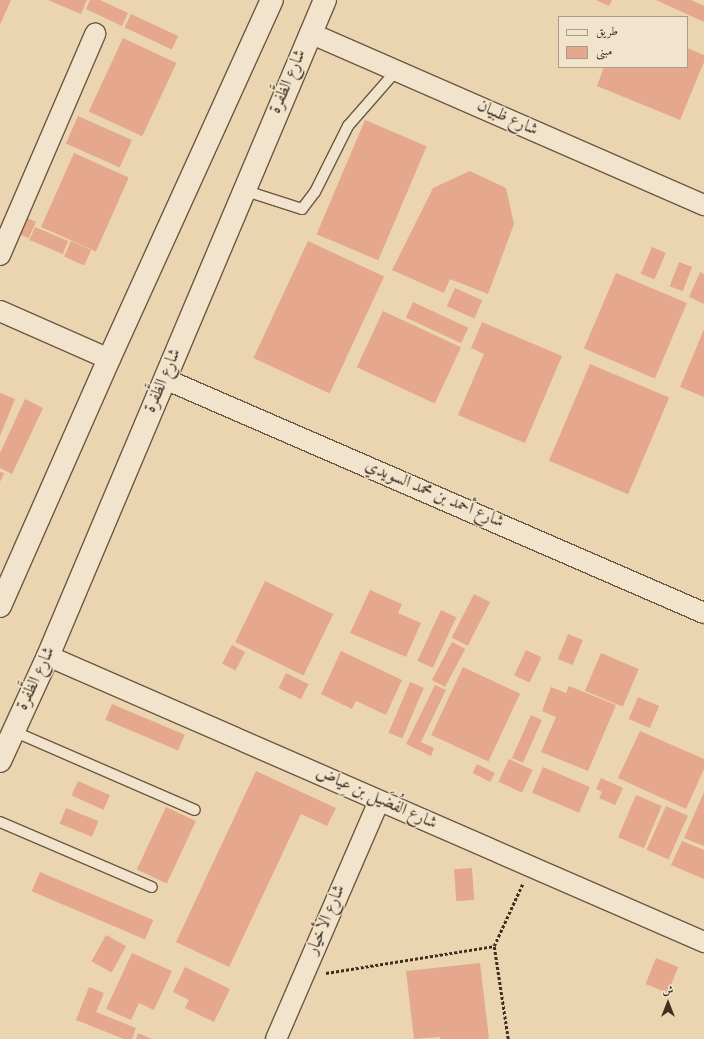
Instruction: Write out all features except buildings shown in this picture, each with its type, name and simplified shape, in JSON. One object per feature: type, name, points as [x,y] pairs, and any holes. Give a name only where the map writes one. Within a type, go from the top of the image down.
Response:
[{"type":"main road","name":"شارع الظَّفرة","points":[[0,761],[48,656],[243,190],[325,0]]},
{"type":"main road","points":[[0,606],[269,1]]},
{"type":"street","name":"شارع ظبيان","points":[[310,33],[704,205]]},
{"type":"street","points":[[0,255],[95,34]]},
{"type":"street","points":[[0,311],[109,359]]},
{"type":"street","name":"شارع أحمد بن محمد السويدي","points":[[165,378],[704,613]]},
{"type":"street","name":"شارع الفُضَيل بن عِياض","points":[[48,656],[704,942]]},
{"type":"street","name":"شارع الأخيار","points":[[276,1039],[379,801]]},
{"type":"lane","points":[[243,190],[302,209],[315,192],[348,126],[396,71]]},
{"type":"lane","points":[[13,731],[196,810]]},
{"type":"lane","points":[[0,822],[152,887]]},
{"type":"path","points":[[508,1039],[494,946],[531,867]]},
{"type":"path","points":[[303,977],[494,946]]}]
